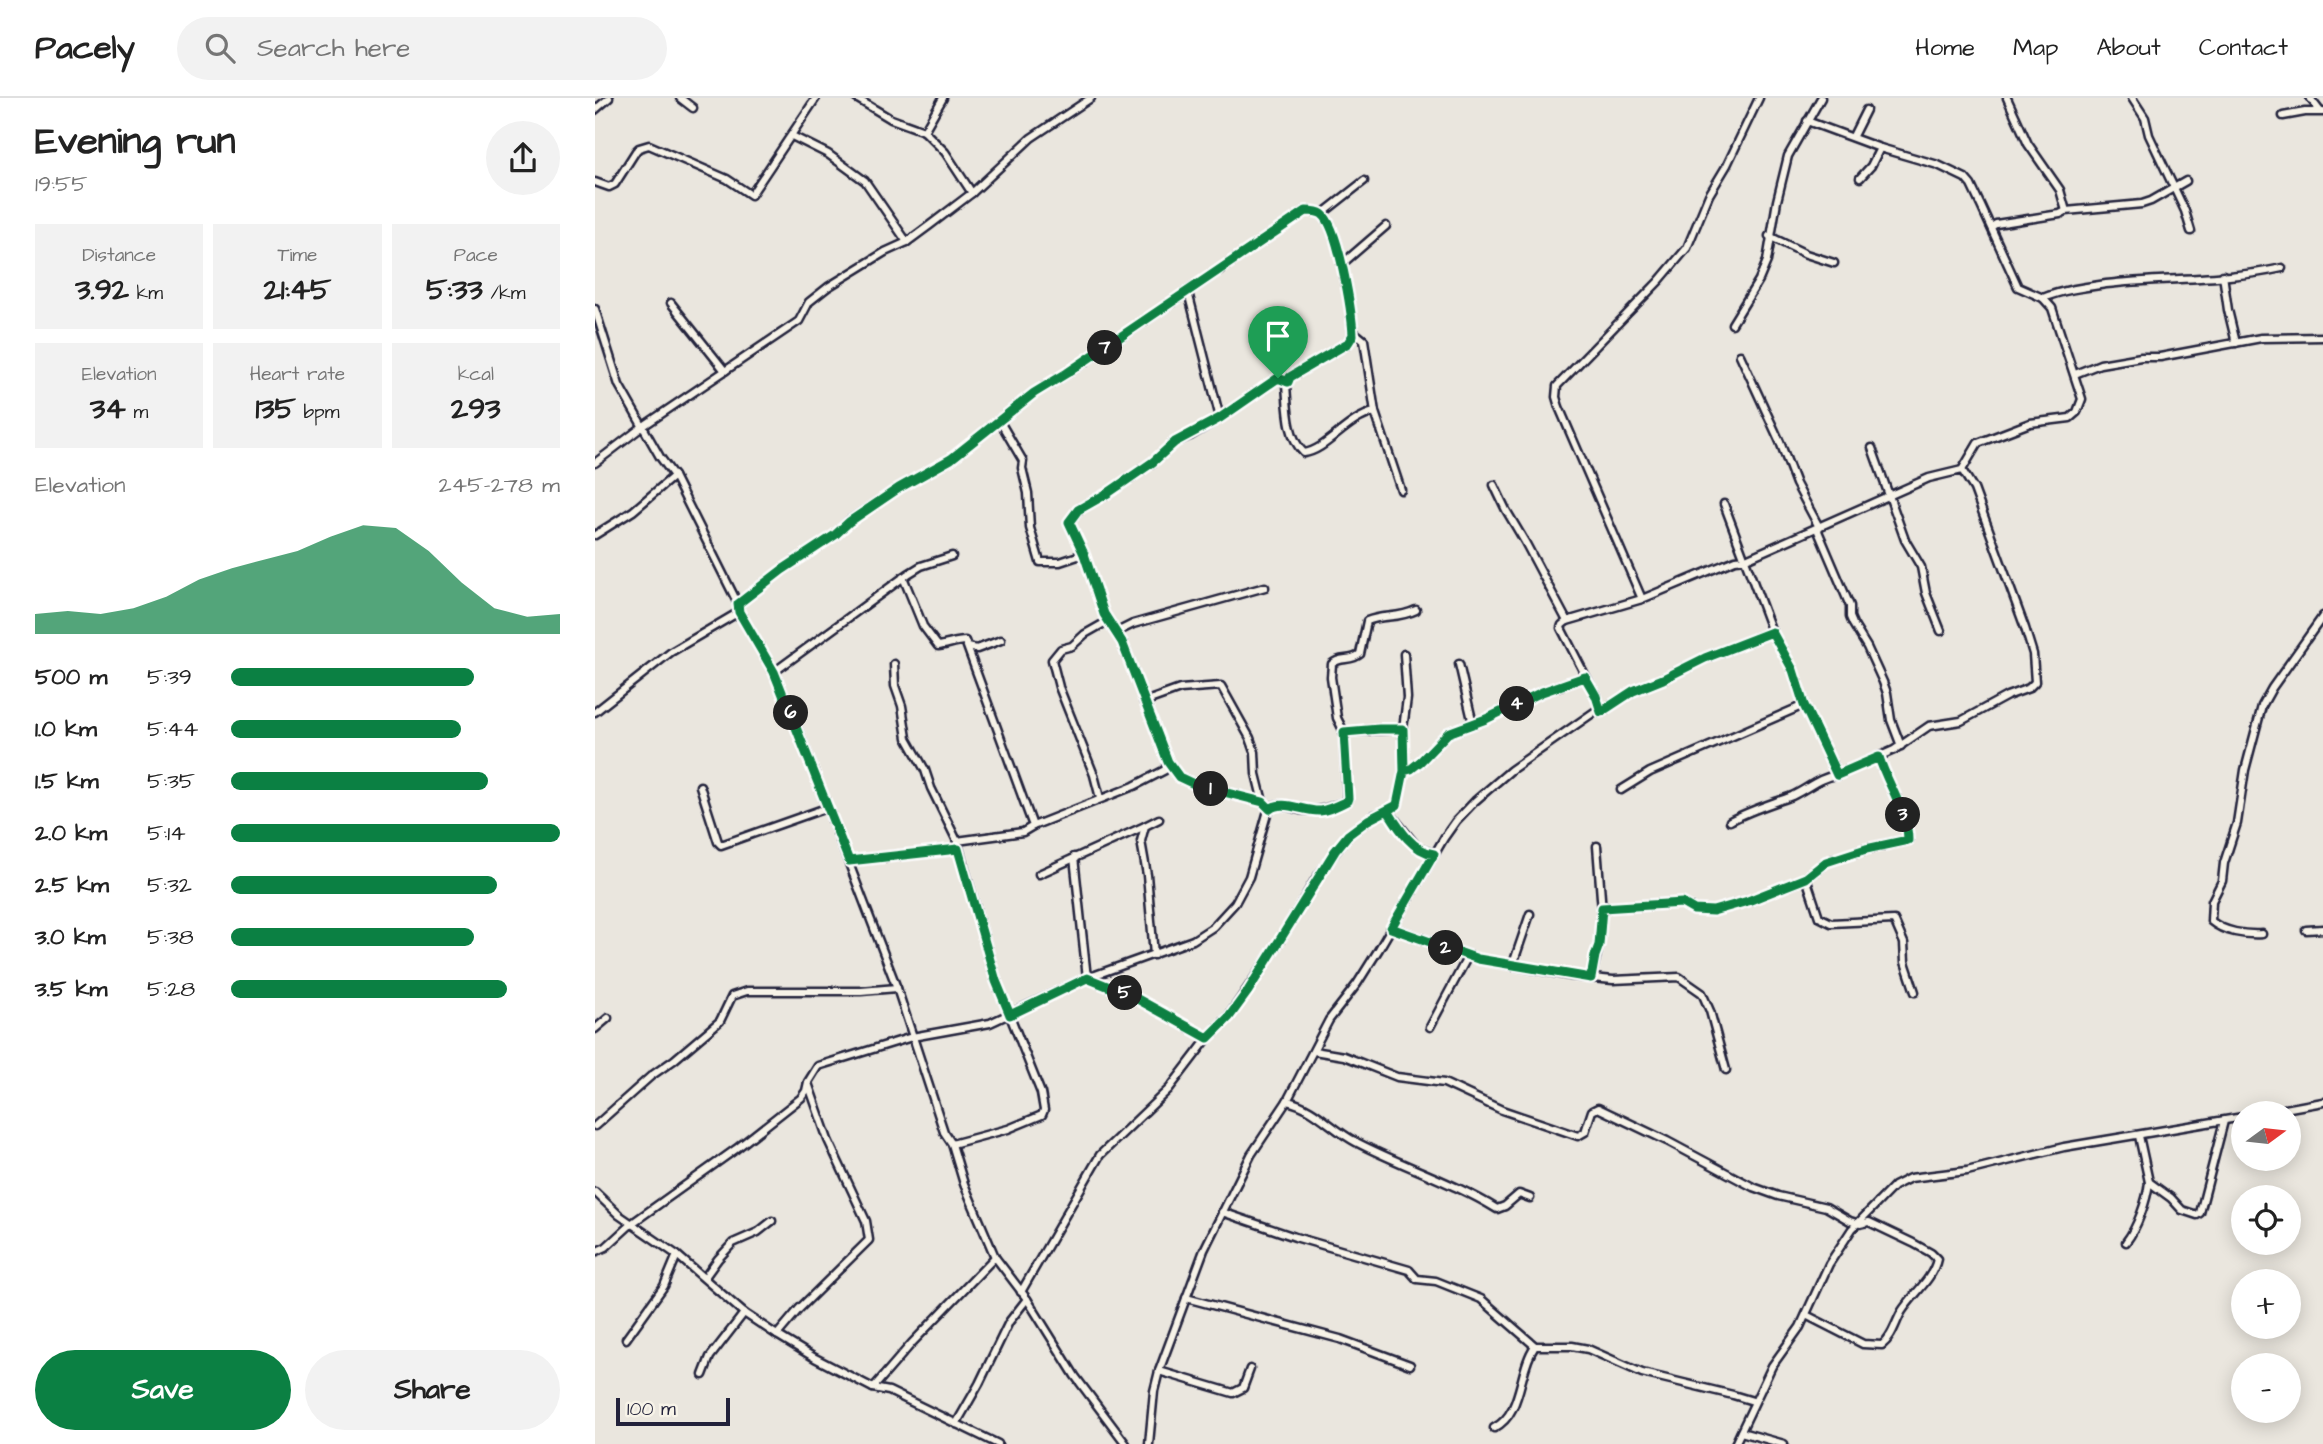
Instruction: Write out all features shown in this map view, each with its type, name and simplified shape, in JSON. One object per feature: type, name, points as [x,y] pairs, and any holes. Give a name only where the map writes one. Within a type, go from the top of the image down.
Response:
[{"type":"street","points":[[595,110],[608,98]]},
{"type":"street","points":[[680,98],[693,108]]},
{"type":"street","points":[[595,182],[609,187],[615,184],[636,151],[649,145],[727,179],[751,195],[816,98]]},
{"type":"street","points":[[856,98],[891,119],[924,131],[945,152],[972,192]]},
{"type":"street","points":[[924,131],[943,98]]},
{"type":"street","points":[[595,463],[642,427],[799,321],[809,302],[828,287],[885,251],[907,242],[972,192],[1031,138],[1091,98]]},
{"type":"street","points":[[1642,599],[1577,453],[1559,407],[1557,386],[1659,281],[1687,248],[1709,195],[1759,98]]},
{"type":"street","points":[[1732,324],[1759,280],[1767,261],[1769,236],[1788,156],[1821,98]]},
{"type":"street","points":[[2007,98],[2028,144],[2060,190],[2066,211]]},
{"type":"street","points":[[2132,98],[2145,118],[2149,135],[2191,231]]},
{"type":"street","points":[[2310,98],[2321,112]]},
{"type":"street","points":[[1853,136],[1866,110]]},
{"type":"street","points":[[2283,116],[2321,112]]},
{"type":"street","points":[[1601,712],[1596,696],[1561,628],[1567,621],[1642,599],[1735,560],[1746,559],[1929,478],[1962,470],[1978,443],[2030,423],[2070,418],[2077,412],[2082,399],[2052,308],[2043,298],[2018,287],[1971,185],[1965,178],[1938,165],[1880,148],[1807,121]]},
{"type":"street","points":[[792,136],[828,154],[865,181],[907,242]]},
{"type":"street","points":[[1860,178],[1871,166],[1880,148]]},
{"type":"street","points":[[1322,214],[1364,181]]},
{"type":"street","points":[[1991,227],[2066,211],[2142,204],[2186,181]]},
{"type":"street","points":[[595,712],[671,652],[739,608],[782,570],[835,535],[849,522],[899,488],[951,459],[1034,393],[1306,211],[1322,214],[1327,219],[1335,240],[1342,264],[1353,335],[1348,343],[1290,377],[1286,385],[1291,427],[1297,445],[1304,453],[1311,452],[1363,415],[1375,412]]},
{"type":"street","points":[[1342,264],[1386,226]]},
{"type":"street","points":[[1769,236],[1806,254],[1834,263]]},
{"type":"street","points":[[2043,298],[2055,293],[2127,281],[2264,272],[2282,268]]},
{"type":"street","points":[[2223,275],[2236,343]]},
{"type":"street","points":[[1188,292],[1220,418]]},
{"type":"street","points":[[671,303],[725,371]]},
{"type":"street","points":[[595,311],[619,385],[660,457],[674,476],[774,672],[897,988],[944,1132],[952,1144],[968,1195],[995,1257],[1027,1299],[1075,1376],[1126,1444]]},
{"type":"street","points":[[1353,331],[1364,340],[1375,412],[1401,490]]},
{"type":"street","points":[[2075,374],[2101,364],[2141,357],[2160,357],[2261,338],[2323,337]]},
{"type":"street","points":[[1740,355],[1796,484],[1819,527],[1827,556],[1850,606],[1850,617],[1867,647],[1887,693],[1889,715],[1901,746]]},
{"type":"street","points":[[1270,809],[1263,802],[1196,785],[1179,777],[1168,762],[1117,632],[1108,621],[1084,554],[1069,522],[1078,510],[1153,462],[1175,442],[1220,418],[1273,380],[1282,378],[1288,382]]},
{"type":"street","points":[[999,420],[1023,461],[1030,528],[1040,562],[1060,562],[1084,554]]},
{"type":"street","points":[[1873,448],[1891,496],[1892,509],[1905,540],[1921,567],[1926,593],[1941,631]]},
{"type":"street","points":[[1730,821],[1761,806],[1792,796],[1828,776],[1837,775],[1879,757],[1901,746],[1929,726],[1961,721],[2007,696],[2029,688],[2035,682],[2033,654],[2025,628],[1974,489],[1962,470]]},
{"type":"street","points":[[595,535],[633,511],[674,476]]},
{"type":"street","points":[[1494,485],[1567,621]]},
{"type":"street","points":[[1724,504],[1772,632],[1793,670],[1804,705],[1837,775]]},
{"type":"street","points":[[774,672],[921,565],[952,556]]},
{"type":"street","points":[[903,577],[923,626],[938,646],[965,641],[1033,827]]},
{"type":"street","points":[[1117,632],[1133,624],[1265,587]]},
{"type":"street","points":[[595,1252],[606,1247],[631,1224],[736,1149],[801,1098],[818,1066],[912,1037],[990,1023],[1087,978],[1193,940],[1204,933],[1235,903],[1249,877],[1270,809],[1278,804],[1301,810],[1320,811],[1347,801],[1344,732],[1337,718],[1331,677],[1332,664],[1360,654],[1367,621],[1397,617],[1416,610]]},
{"type":"street","points":[[2262,934],[2217,926],[2211,921],[2210,910],[2222,881],[2224,863],[2237,823],[2245,770],[2262,706],[2323,616]]},
{"type":"street","points":[[1100,798],[1094,775],[1059,687],[1052,660],[1061,649],[1072,646],[1091,630],[1108,621]]},
{"type":"street","points":[[1601,712],[1633,691],[1714,653],[1772,632]]},
{"type":"street","points":[[968,647],[977,649],[1001,640]]},
{"type":"street","points":[[1021,1292],[1100,1155],[1169,1089],[1208,1038],[1229,1017],[1335,851],[1348,835],[1381,812],[1397,805],[1404,771],[1403,729],[1407,698],[1404,653]]},
{"type":"street","points":[[894,664],[895,686],[902,706],[907,738],[925,770],[957,845],[996,981],[1041,1093],[1044,1110],[1042,1115],[1008,1129],[952,1144]]},
{"type":"street","points":[[1458,664],[1473,724]]},
{"type":"street","points":[[1404,771],[1421,761],[1448,733],[1542,692],[1585,677]]},
{"type":"street","points":[[1144,702],[1180,689],[1221,686],[1250,738],[1255,752],[1256,774],[1263,802]]},
{"type":"street","points":[[1621,790],[1650,772],[1804,705]]},
{"type":"street","points":[[1149,1444],[1154,1391],[1159,1371],[1186,1297],[1222,1212],[1251,1155],[1287,1101],[1329,1020],[1357,984],[1456,821],[1502,778],[1599,707],[1601,712]]},
{"type":"street","points":[[1344,732],[1403,729]]},
{"type":"street","points":[[1602,908],[1682,903],[1694,910],[1713,911],[1748,901],[1806,878],[1826,862],[1866,849],[1908,840],[1908,828],[1879,757]]},
{"type":"street","points":[[849,861],[1023,832],[1134,786],[1165,770],[1168,762]]},
{"type":"street","points":[[700,786],[721,845],[826,808]]},
{"type":"street","points":[[1388,811],[1418,848],[1434,854]]},
{"type":"street","points":[[1039,874],[1159,820]]},
{"type":"street","points":[[1145,826],[1142,841],[1154,955]]},
{"type":"street","points":[[1591,978],[1599,945],[1602,908],[1597,846]]},
{"type":"street","points":[[1074,857],[1087,978]]},
{"type":"street","points":[[1806,878],[1819,917],[1831,922],[1893,920],[1904,943],[1905,962],[1915,992]]},
{"type":"street","points":[[1513,964],[1530,914]]},
{"type":"street","points":[[1391,928],[1478,959],[1571,976],[1613,980],[1679,977],[1702,993],[1710,1011],[1726,1070]]},
{"type":"street","points":[[2305,930],[2323,929]]},
{"type":"street","points":[[1430,1027],[1468,956]]},
{"type":"street","points":[[1087,978],[1132,996],[1208,1038]]},
{"type":"street","points":[[595,1126],[643,1082],[720,1021],[732,996],[747,991],[860,991],[897,988]]},
{"type":"street","points":[[595,1029],[608,1018]]},
{"type":"street","points":[[1314,1051],[1345,1056],[1397,1077],[1444,1083],[1502,1110],[1578,1136],[1585,1132],[1592,1111],[1598,1108],[1753,1187],[1826,1207],[1850,1221],[1869,1223],[1931,1253],[1937,1259],[1933,1269],[1902,1311],[1891,1336],[1882,1345],[1863,1344],[1806,1315]]},
{"type":"street","points":[[777,1335],[869,1240],[866,1221],[828,1140],[808,1082]]},
{"type":"street","points":[[1287,1101],[1321,1116],[1338,1131],[1357,1142],[1477,1196],[1497,1209],[1519,1194],[1531,1198]]},
{"type":"street","points":[[2301,1106],[2323,1102]]},
{"type":"street","points":[[1735,1444],[1753,1401],[1772,1366],[1788,1346],[1806,1315],[1829,1264],[1852,1229],[1894,1186],[1910,1178],[1967,1171],[2064,1147],[2231,1120]]},
{"type":"street","points":[[2148,1182],[2171,1198],[2182,1210],[2194,1215],[2200,1213],[2224,1121]]},
{"type":"street","points":[[2126,1242],[2147,1199],[2148,1182],[2139,1136]]},
{"type":"street","points":[[595,1192],[619,1215],[677,1255],[744,1313],[777,1335],[873,1388],[889,1391],[998,1444]]},
{"type":"street","points":[[1222,1212],[1295,1237],[1409,1270],[1417,1279],[1436,1281],[1481,1299],[1535,1346],[1588,1349],[1642,1373],[1753,1401]]},
{"type":"street","points":[[705,1277],[733,1243],[758,1233],[772,1221]]},
{"type":"street","points":[[626,1339],[664,1286],[677,1255]]},
{"type":"street","points":[[873,1388],[912,1343],[995,1257]]},
{"type":"street","points":[[1186,1297],[1340,1339],[1410,1365]]},
{"type":"street","points":[[956,1424],[1009,1322],[1027,1299]]},
{"type":"street","points":[[703,1375],[710,1357],[744,1313]]},
{"type":"street","points":[[1494,1428],[1508,1418],[1526,1362],[1535,1346]]},
{"type":"street","points":[[1159,1371],[1233,1393],[1243,1388],[1250,1368]]},
{"type":"street","points":[[1741,1432],[1784,1444]]},
{"type":"route","points":[[1278,378],[1220,418],[1190,436],[1179,439],[1153,462],[1078,510],[1069,522],[1084,554],[1104,614],[1122,642],[1168,762],[1179,777],[1196,785],[1263,802],[1270,809],[1278,804],[1301,810],[1330,809],[1348,798],[1344,732],[1403,729],[1404,771],[1397,805],[1388,811],[1418,848],[1434,854],[1391,928],[1478,959],[1591,978],[1599,945],[1602,908],[1682,903],[1694,910],[1713,911],[1748,901],[1806,878],[1826,862],[1866,849],[1908,840],[1908,828],[1879,757],[1837,775],[1804,705],[1793,670],[1772,632],[1680,669],[1633,691],[1601,712],[1596,696],[1585,677],[1542,692],[1486,719],[1448,733],[1421,761],[1404,771],[1398,794],[1397,805],[1368,820],[1348,835],[1335,851],[1248,991],[1229,1017],[1208,1038],[1132,996],[1087,978],[1010,1015],[996,981],[958,849],[849,861],[774,672],[739,612],[738,604],[782,570],[835,535],[849,522],[899,488],[951,459],[1034,393],[1188,292],[1281,226],[1306,211],[1319,212],[1327,219],[1345,276],[1353,335],[1348,343],[1306,366],[1290,377],[1288,382],[1278,378]]}]
